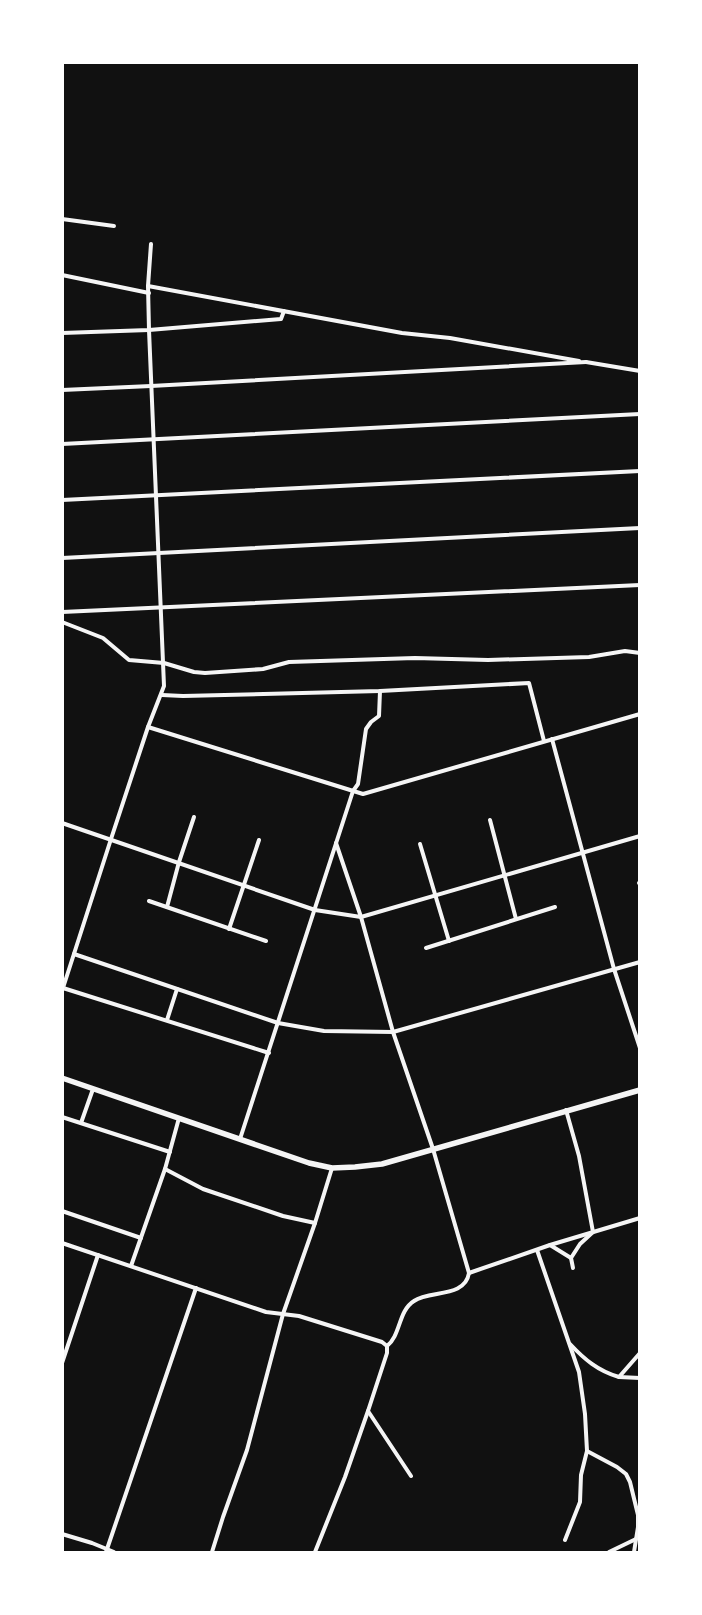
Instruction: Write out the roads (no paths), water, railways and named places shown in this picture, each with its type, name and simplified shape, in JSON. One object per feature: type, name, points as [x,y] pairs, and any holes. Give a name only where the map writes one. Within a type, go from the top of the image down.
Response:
[{"type":"main road","points":[[62,1078],[309,1163],[332,1168],[355,1168],[382,1164],[640,1090]]},
{"type":"street","points":[[62,219],[114,226]]},
{"type":"street","points":[[151,244],[148,286],[149,330],[164,686],[148,727],[63,989],[268,1053]]},
{"type":"street","points":[[62,275],[149,293]]},
{"type":"street","points":[[148,286],[402,333],[450,338],[640,371]]},
{"type":"street","points":[[62,333],[149,330],[281,319],[284,311]]},
{"type":"street","points":[[62,390],[586,362]]},
{"type":"street","points":[[62,444],[640,414]]},
{"type":"street","points":[[62,500],[640,472]]},
{"type":"street","points":[[62,558],[640,528]]},
{"type":"street","points":[[62,612],[162,609],[640,585]]},
{"type":"street","points":[[62,622],[103,638],[129,660],[164,662],[194,672],[205,673],[262,669],[290,662],[415,658],[488,660],[589,656],[625,651],[640,653]]},
{"type":"street","points":[[162,695],[380,690],[529,683],[544,741]]},
{"type":"street","points":[[240,1139],[353,791],[358,784],[366,729],[379,716],[380,690]]},
{"type":"street","points":[[148,727],[363,794],[640,714]]},
{"type":"street","points":[[552,739],[614,969],[640,1048]]},
{"type":"street","points":[[167,908],[179,862],[194,817]]},
{"type":"street","points":[[490,820],[516,919]]},
{"type":"street","points":[[62,823],[315,910],[361,917],[640,836]]},
{"type":"street","points":[[229,929],[259,840]]},
{"type":"street","points":[[336,843],[361,917],[393,1032],[433,1149],[469,1272],[468,1279],[464,1285],[456,1289],[419,1298],[412,1302],[404,1314],[393,1341],[387,1346]]},
{"type":"street","points":[[420,844],[449,941]]},
{"type":"street","points":[[149,901],[266,941]]},
{"type":"street","points":[[426,948],[555,907]]},
{"type":"street","points":[[74,954],[278,1024],[324,1032],[393,1032],[640,962]]},
{"type":"street","points":[[167,1020],[177,989]]},
{"type":"street","points":[[81,1124],[93,1089]]},
{"type":"street","points":[[566,1110],[579,1156],[593,1232]]},
{"type":"street","points":[[62,1117],[170,1152]]},
{"type":"street","points":[[131,1266],[165,1169],[179,1118]]},
{"type":"street","points":[[212,1552],[247,1450],[283,1314],[315,1224],[332,1168]]},
{"type":"street","points":[[165,1169],[203,1189],[283,1216],[315,1224]]},
{"type":"street","points":[[62,1211],[141,1238]]},
{"type":"street","points":[[469,1272],[640,1218]]},
{"type":"street","points":[[573,1268],[571,1258],[593,1232]]},
{"type":"street","points":[[62,1243],[266,1312],[299,1316],[375,1339],[387,1346]]},
{"type":"street","points":[[550,1245],[571,1258]]},
{"type":"street","points":[[537,1250],[579,1372],[582,1388],[587,1450],[581,1475],[580,1502],[565,1540]]},
{"type":"street","points":[[62,1363],[98,1255]]},
{"type":"street","points":[[106,1551],[196,1288]]},
{"type":"street","points":[[568,1342],[592,1365],[605,1373],[619,1377],[640,1378]]},
{"type":"street","points":[[315,1552],[368,1411],[388,1353],[387,1346]]},
{"type":"street","points":[[619,1377],[640,1353]]},
{"type":"street","points":[[368,1411],[411,1476]]},
{"type":"street","points":[[587,1450],[617,1467],[626,1474],[630,1482],[638,1515],[634,1552]]},
{"type":"street","points":[[62,1534],[92,1543],[106,1551],[114,1552]]},
{"type":"street","points":[[609,1552],[636,1539]]}]
